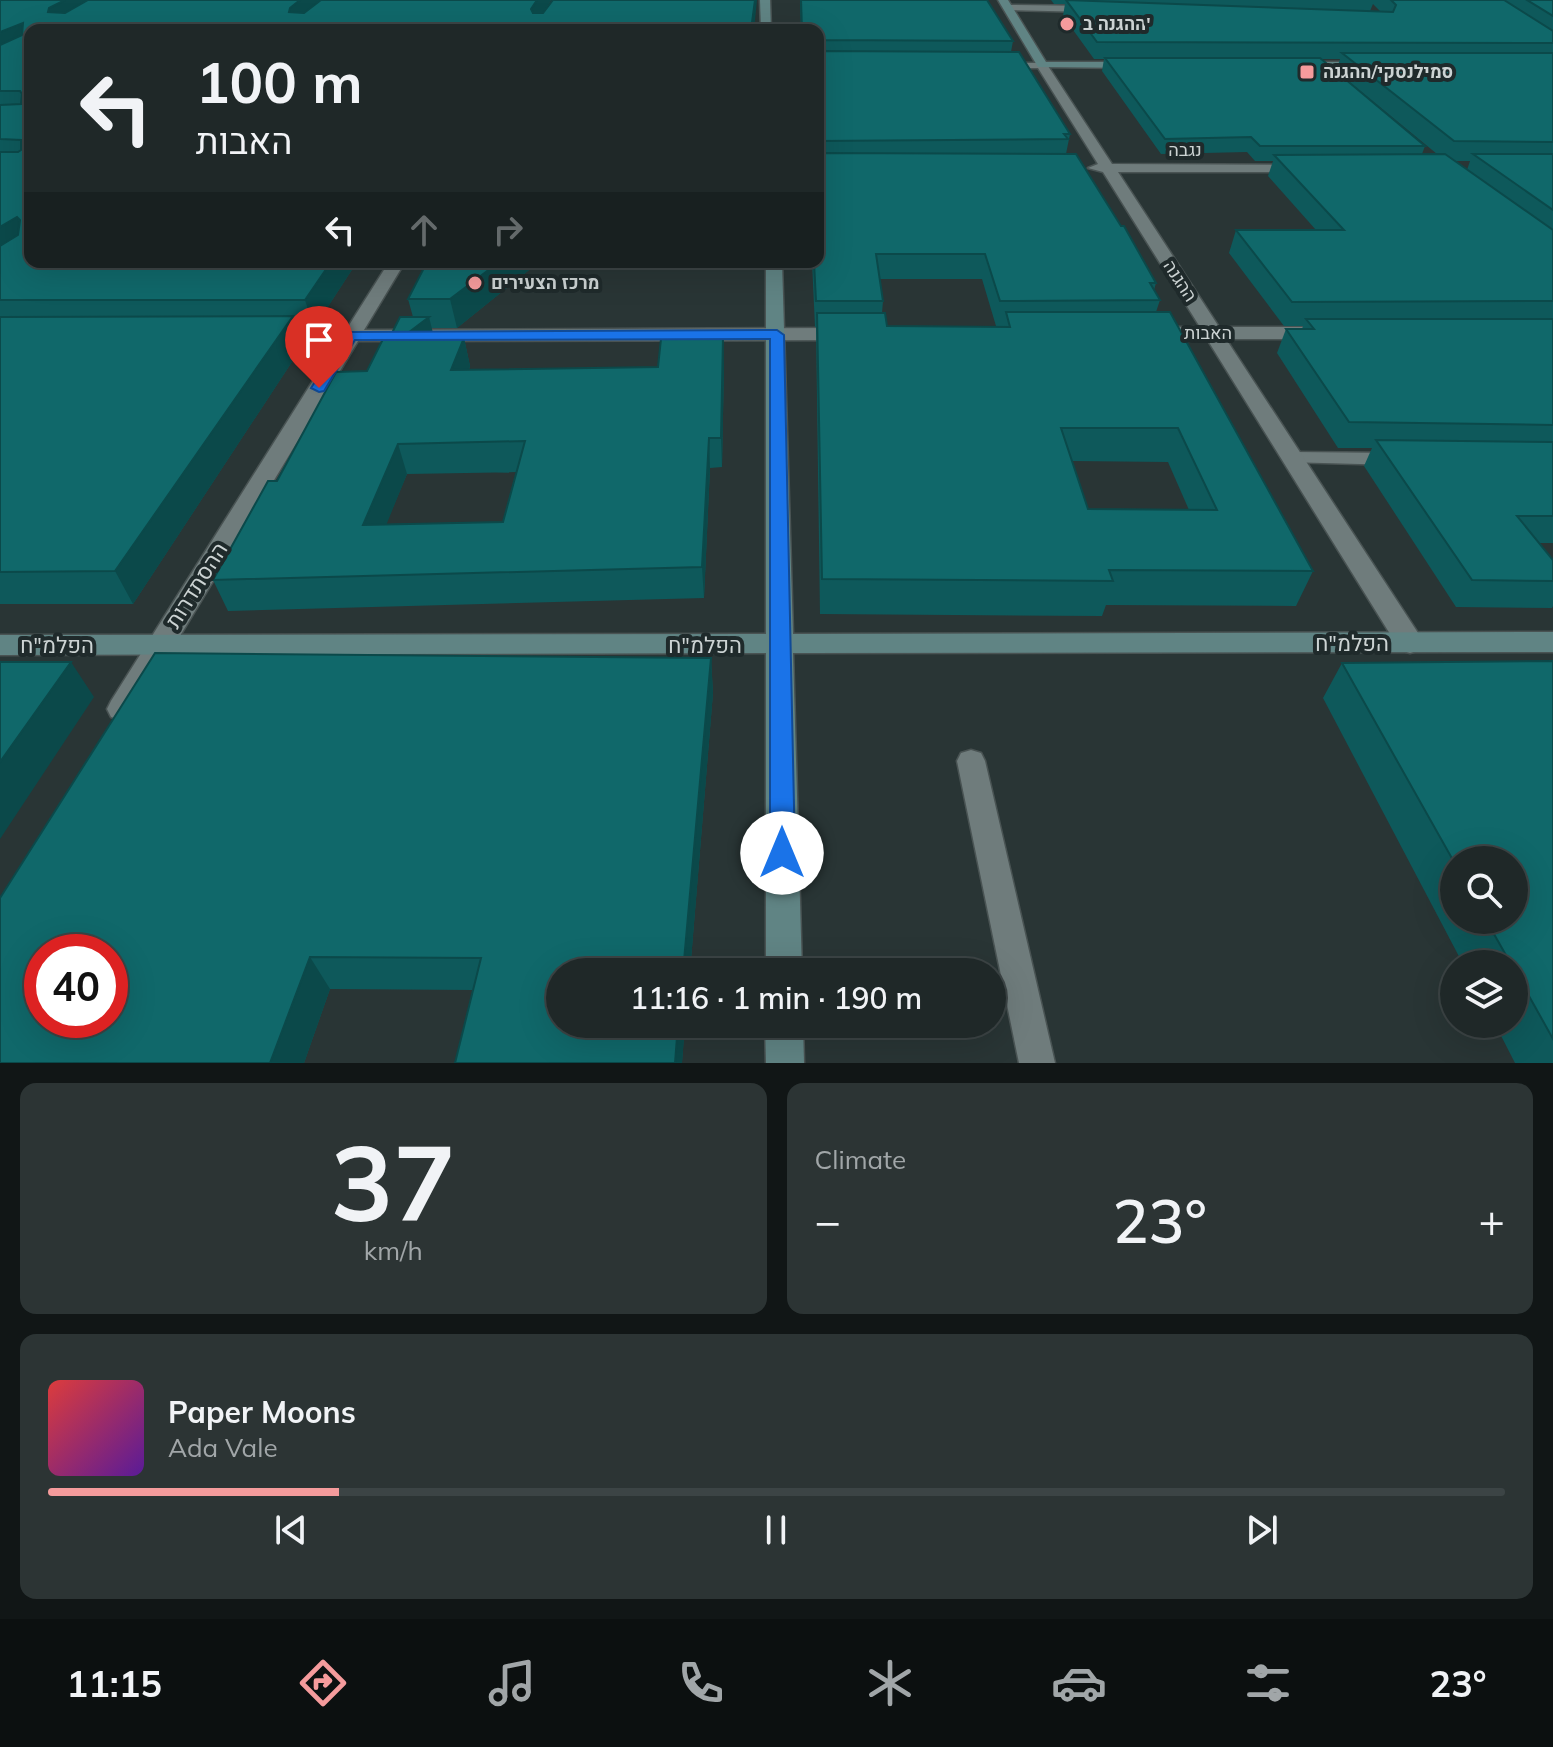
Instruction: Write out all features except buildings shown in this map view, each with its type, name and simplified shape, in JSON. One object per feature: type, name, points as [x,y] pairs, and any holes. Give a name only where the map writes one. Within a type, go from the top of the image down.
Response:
[{"type":"street","points":[[765,0],[766,24]]},
{"type":"street","name":"ההגנה","points":[[1006,4],[1410,643]]},
{"type":"street","points":[[978,65],[1150,65]]},
{"type":"street","points":[[1274,65],[1382,65]]},
{"type":"street","points":[[1320,65],[1344,86]]},
{"type":"street","name":"נגבה","points":[[1077,168],[1314,168]]},
{"type":"street","name":"ההסתדרות","points":[[103,738],[393,268]]},
{"type":"street","points":[[774,268],[784,958]]},
{"type":"street","name":"האבות","points":[[1136,333],[1337,333]]},
{"type":"street","points":[[255,336],[870,334]]},
{"type":"street","name":"הפלמ\"ח","points":[[0,645],[1553,642]]},
{"type":"street","points":[[784,1038],[785,1063]]},
{"type":"lane","points":[[1006,4],[1105,9]]},
{"type":"lane","points":[[1293,458],[1415,459]]},
{"type":"lane","points":[[971,761],[1037,1063]]},
{"type":"place","name":"ההגנה ב'","points":[[1067,24]]},
{"type":"place","name":"סמילנסקי/ההגנה","points":[[1307,72]]},
{"type":"place","name":"מרכז הצעירים","points":[[475,283]]},
{"type":"route","points":[[319,388],[351,336],[777,335],[782,853]]}]
